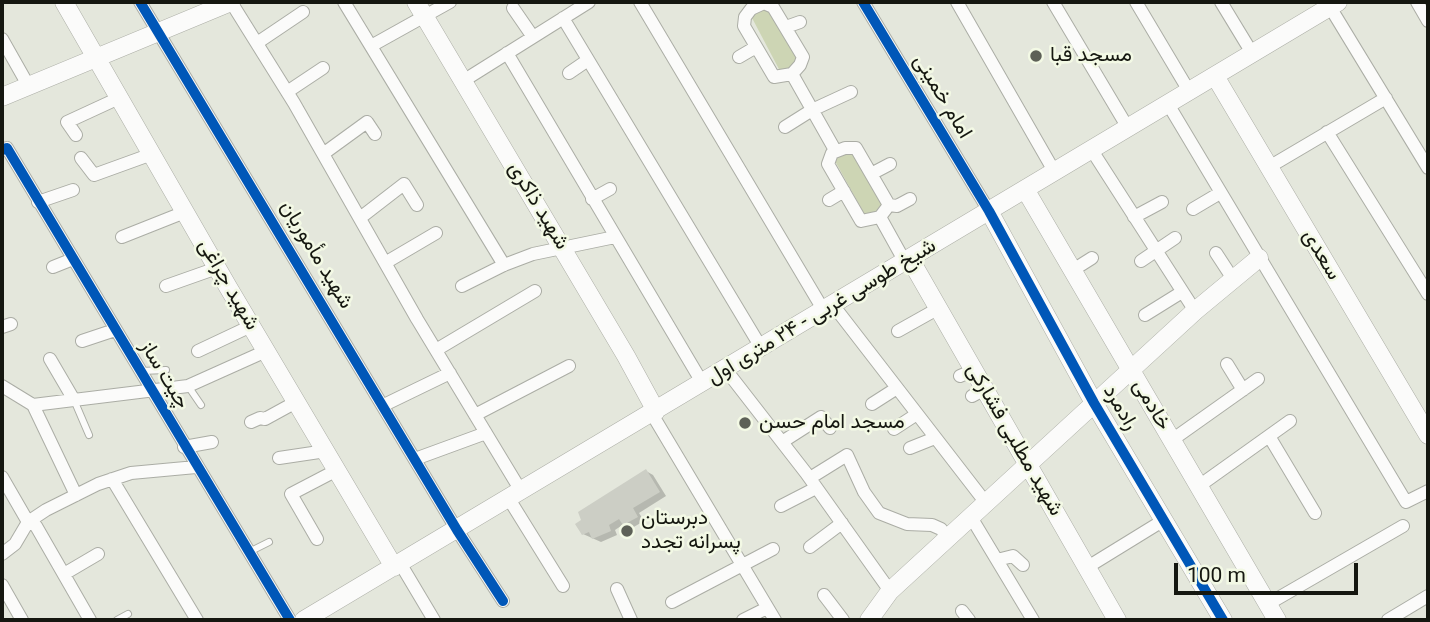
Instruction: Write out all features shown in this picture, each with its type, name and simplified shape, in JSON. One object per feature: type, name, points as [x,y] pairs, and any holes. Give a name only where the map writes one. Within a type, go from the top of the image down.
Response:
[{"type":"street","name":"شهید چراغی","points":[[64,2],[251,326],[397,565]]},
{"type":"street","name":"شهید مأموریان","points":[[141,2],[457,530],[503,601]]},
{"type":"street","points":[[2,97],[231,2],[287,92],[486,433],[515,495],[564,586]]},
{"type":"street","points":[[344,2],[504,265]]},
{"type":"street","points":[[371,46],[421,9],[450,2]]},
{"type":"street","points":[[463,80],[589,2]]},
{"type":"street","points":[[640,2],[829,308],[897,388],[986,503]]},
{"type":"street","name":"امام خمینی","points":[[863,2],[989,211]]},
{"type":"street","points":[[957,2],[1055,171]]},
{"type":"street","points":[[1053,2],[1128,128]]},
{"type":"street","points":[[1136,2],[1189,91]]},
{"type":"street","points":[[1221,2],[1252,53]]},
{"type":"street","points":[[1417,2],[1428,20]]},
{"type":"street","points":[[764,3],[773,6],[786,27],[803,57],[792,74],[774,77],[744,26],[745,17],[755,4],[764,3]]},
{"type":"street","points":[[1335,3],[1386,98],[1428,168]]},
{"type":"street","name":"شیخ طوسی غربی - ۲۴ متری اول","points":[[304,620],[762,349],[1335,3]]},
{"type":"street","points":[[513,8],[533,37]]},
{"type":"street","name":"شهید ذاکری","points":[[421,9],[562,247],[654,412]]},
{"type":"street","points":[[257,43],[303,12]]},
{"type":"street","points":[[563,18],[762,349]]},
{"type":"street","points":[[786,27],[800,22]]},
{"type":"street","points":[[2,39],[28,85]]},
{"type":"street","points":[[738,57],[756,47]]},
{"type":"street","points":[[507,53],[703,384]]},
{"type":"street","points":[[569,73],[588,60]]},
{"type":"street","points":[[287,92],[323,68]]},
{"type":"street","points":[[792,74],[835,150]]},
{"type":"street","name":"سعدی","points":[[1215,76],[1426,428]]},
{"type":"street","points":[[785,127],[851,92]]},
{"type":"street","points":[[76,135],[67,122],[119,98]]},
{"type":"street","points":[[1269,167],[1386,98]]},
{"type":"street","points":[[1167,104],[1406,502],[1428,491]]},
{"type":"street","points":[[323,154],[368,122],[375,135]]},
{"type":"street","points":[[1327,132],[1428,294]]},
{"type":"street","points":[[835,150],[856,148],[889,205]]},
{"type":"street","name":"چیت ساز","points":[[4,149],[290,620]]},
{"type":"street","points":[[1091,149],[1195,311]]},
{"type":"street","points":[[835,150],[828,164],[861,221],[880,217],[889,205]]},
{"type":"street","points":[[81,158],[94,175],[152,154]]},
{"type":"street","points":[[871,174],[890,164]]},
{"type":"street","points":[[360,218],[404,184],[418,205]]},
{"type":"street","name":"خادمی","points":[[1025,189],[1277,620]]},
{"type":"street","points":[[38,202],[73,190]]},
{"type":"street","points":[[592,199],[610,190]]},
{"type":"street","points":[[829,200],[844,191]]},
{"type":"street","points":[[1193,209],[1220,193]]},
{"type":"street","points":[[889,205],[897,206],[910,199]]},
{"type":"street","points":[[1134,217],[1162,202]]},
{"type":"street","name":"رادمرد","points":[[989,211],[1094,403],[1223,620]]},
{"type":"street","points":[[122,237],[185,212]]},
{"type":"street","points":[[880,217],[908,260]]},
{"type":"street","points":[[385,263],[436,233]]},
{"type":"street","points":[[462,286],[533,254],[615,237]]},
{"type":"street","points":[[1141,261],[1175,237]]},
{"type":"street","points":[[1216,253],[1233,279]]},
{"type":"street","points":[[1073,270],[1092,258]]},
{"type":"street","points":[[869,620],[890,591],[1195,311],[1259,258]]},
{"type":"street","points":[[53,267],[73,259]]},
{"type":"street","name":"شهید مطلبی فشارکی","points":[[908,260],[939,308],[978,392],[1028,464],[1117,620]]},
{"type":"street","points":[[166,286],[217,268]]},
{"type":"street","points":[[436,350],[535,291]]},
{"type":"street","points":[[1145,315],[1182,292]]},
{"type":"street","points":[[898,331],[939,308]]},
{"type":"street","points":[[198,351],[251,326]]},
{"type":"street","points":[[82,341],[115,330]]},
{"type":"street","points":[[33,405],[188,386],[266,351]]},
{"type":"street","points":[[1227,364],[1243,390]]},
{"type":"street","points":[[49,365],[75,400]]},
{"type":"street","points":[[475,415],[569,366]]},
{"type":"street","points":[[726,370],[813,483],[890,591]]},
{"type":"street","points":[[384,405],[450,373]]},
{"type":"street","points":[[1172,440],[1258,379]]},
{"type":"street","points":[[2,386],[33,405],[75,495]]},
{"type":"street","points":[[872,404],[897,388]]},
{"type":"street","points":[[251,422],[265,419],[296,402]]},
{"type":"street","points":[[654,412],[740,565],[775,620]]},
{"type":"street","points":[[894,429],[917,414]]},
{"type":"street","points":[[782,442],[821,417],[831,428]]},
{"type":"street","points":[[1199,486],[1290,421]]},
{"type":"street","points":[[415,458],[486,433]]},
{"type":"street","points":[[1269,436],[1315,513]]},
{"type":"street","points":[[910,448],[935,438]]},
{"type":"street","points":[[184,447],[212,442]]},
{"type":"street","points":[[279,458],[326,451]]},
{"type":"street","points":[[781,506],[847,454],[864,492],[879,513],[907,524],[941,528],[948,538]]},
{"type":"street","points":[[2,554],[15,544],[28,522],[75,495],[131,473],[196,467]]},
{"type":"street","points":[[317,539],[291,494],[337,470]]},
{"type":"street","points":[[2,477],[28,522],[36,526],[90,620]]},
{"type":"street","points":[[112,479],[197,620]]},
{"type":"street","points":[[971,517],[1033,620]]},
{"type":"street","points":[[1086,568],[1164,520]]},
{"type":"street","points":[[810,547],[842,523]]},
{"type":"street","points":[[1268,604],[1403,526]]},
{"type":"street","points":[[672,601],[773,549]]},
{"type":"street","points":[[64,574],[98,554]]},
{"type":"street","points":[[997,560],[1013,556],[1023,565]]},
{"type":"street","points":[[397,565],[434,620]]},
{"type":"street","points":[[2,585],[22,620]]},
{"type":"street","points":[[617,589],[631,620]]},
{"type":"street","points":[[824,595],[842,620]]},
{"type":"street","points":[[1388,620],[1428,596]]},
{"type":"street","points":[[743,620],[767,608]]},
{"type":"lane","points":[[139,371],[166,370]]},
{"type":"lane","points":[[188,386],[201,405]]},
{"type":"lane","points":[[75,400],[89,435]]},
{"type":"lane","points":[[248,552],[269,542]]},
{"type":"lane","points":[[117,620],[128,614]]},
{"type":"green space","points":[[767,8],[797,59],[781,73],[751,16]]},
{"type":"green space","points":[[853,152],[883,203],[874,213],[865,215],[835,161],[839,155]]},
{"type":"building","points":[[646,469],[660,492],[633,508],[638,517],[623,525],[619,519],[609,525],[611,531],[592,539],[589,532],[582,535],[575,524],[581,520],[578,512]]},
{"type":"cycle path","points":[[140,2],[457,530],[503,601]]},
{"type":"cycle path","points":[[863,2],[989,211],[1094,403],[1223,620]]},
{"type":"cycle path","points":[[2,150],[7,148],[290,620]]},
{"type":"place","name":"مسجد قبا","points":[[1036,56]]},
{"type":"place","name":"مسجد امام حسن","points":[[745,423]]},
{"type":"place","name":"دبرستان پسرانه تجدد","points":[[627,531]]}]
